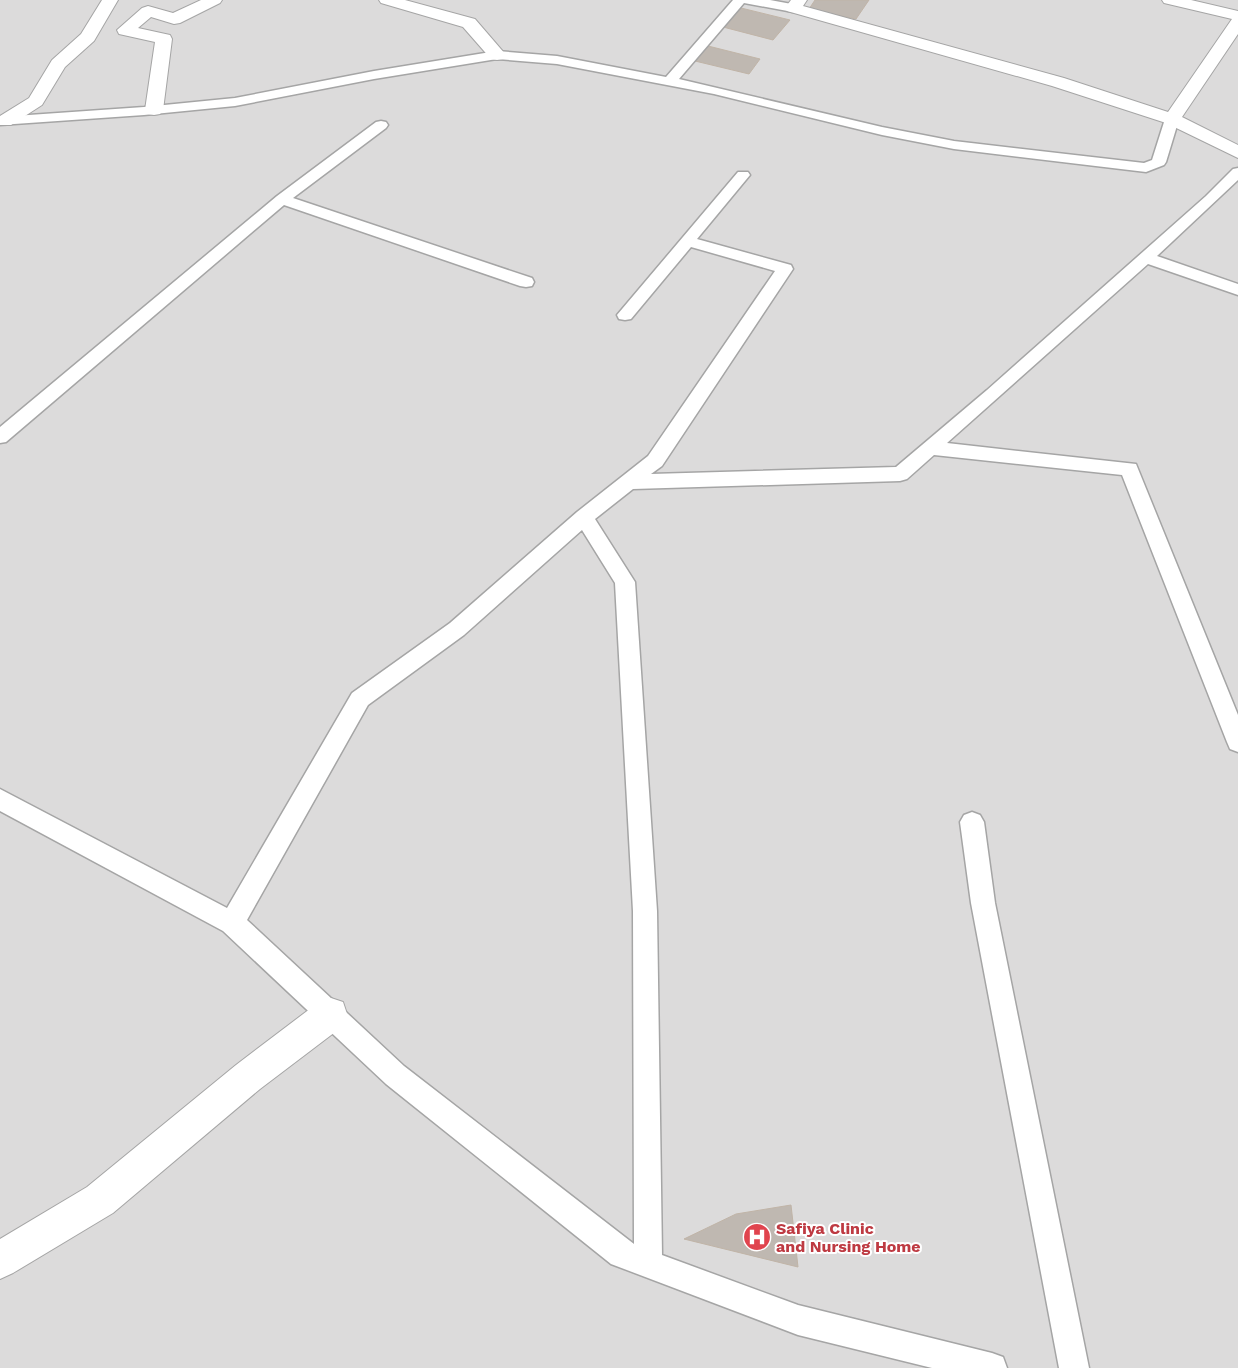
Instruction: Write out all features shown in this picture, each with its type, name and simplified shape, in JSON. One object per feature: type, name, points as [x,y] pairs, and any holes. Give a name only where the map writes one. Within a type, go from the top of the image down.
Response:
[{"type":"street","points":[[2,123],[36,101],[58,64],[88,36],[110,0]]},
{"type":"street","points":[[125,30],[148,12],[174,19],[214,0]]},
{"type":"street","points":[[387,0],[468,24],[497,55]]},
{"type":"street","points":[[1170,0],[1238,16]]},
{"type":"street","points":[[796,4],[1058,82],[1172,119],[1238,152]]},
{"type":"street","points":[[1172,119],[1238,22]]},
{"type":"street","points":[[93,27],[125,30],[164,39],[154,110]]},
{"type":"street","points":[[0,1260],[100,1200],[248,1078],[331,1014]]},
{"type":"lane","points":[[669,82],[740,0]]},
{"type":"lane","points":[[748,0],[796,4]]},
{"type":"lane","points":[[2,123],[235,102],[374,75],[497,55],[557,60],[714,90],[882,131],[954,145],[1146,168],[1159,162],[1172,119]]},
{"type":"lane","points":[[0,437],[282,199],[381,125]]},
{"type":"lane","points":[[628,482],[900,474],[1146,258],[1238,172]]},
{"type":"lane","points":[[625,315],[743,175]]},
{"type":"lane","points":[[282,199],[526,282]]},
{"type":"lane","points":[[232,922],[360,699],[457,629],[584,517],[655,461],[785,269],[688,241]]},
{"type":"lane","points":[[1146,258],[1238,290]]},
{"type":"lane","points":[[930,448],[1128,469],[1238,742]]},
{"type":"lane","points":[[584,517],[625,582],[645,910],[648,1264]]},
{"type":"lane","points":[[0,799],[232,922],[395,1075],[621,1254],[798,1320],[992,1368]]},
{"type":"lane","points":[[972,822],[983,903],[1074,1368]]},
{"type":"shaded area","points":[[0,0],[1238,0],[1238,1368],[0,1368]]},
{"type":"building","points":[[815,0],[869,0],[856,19],[809,9]]},
{"type":"building","points":[[741,8],[790,20],[773,40],[723,27]]},
{"type":"building","points":[[708,46],[760,59],[749,74],[695,61]]},
{"type":"building","points":[[791,1205],[798,1267],[684,1239],[736,1214]]},
{"type":"place","name":"Safiya Clinic and Nursing Home","points":[[757,1237]]}]
